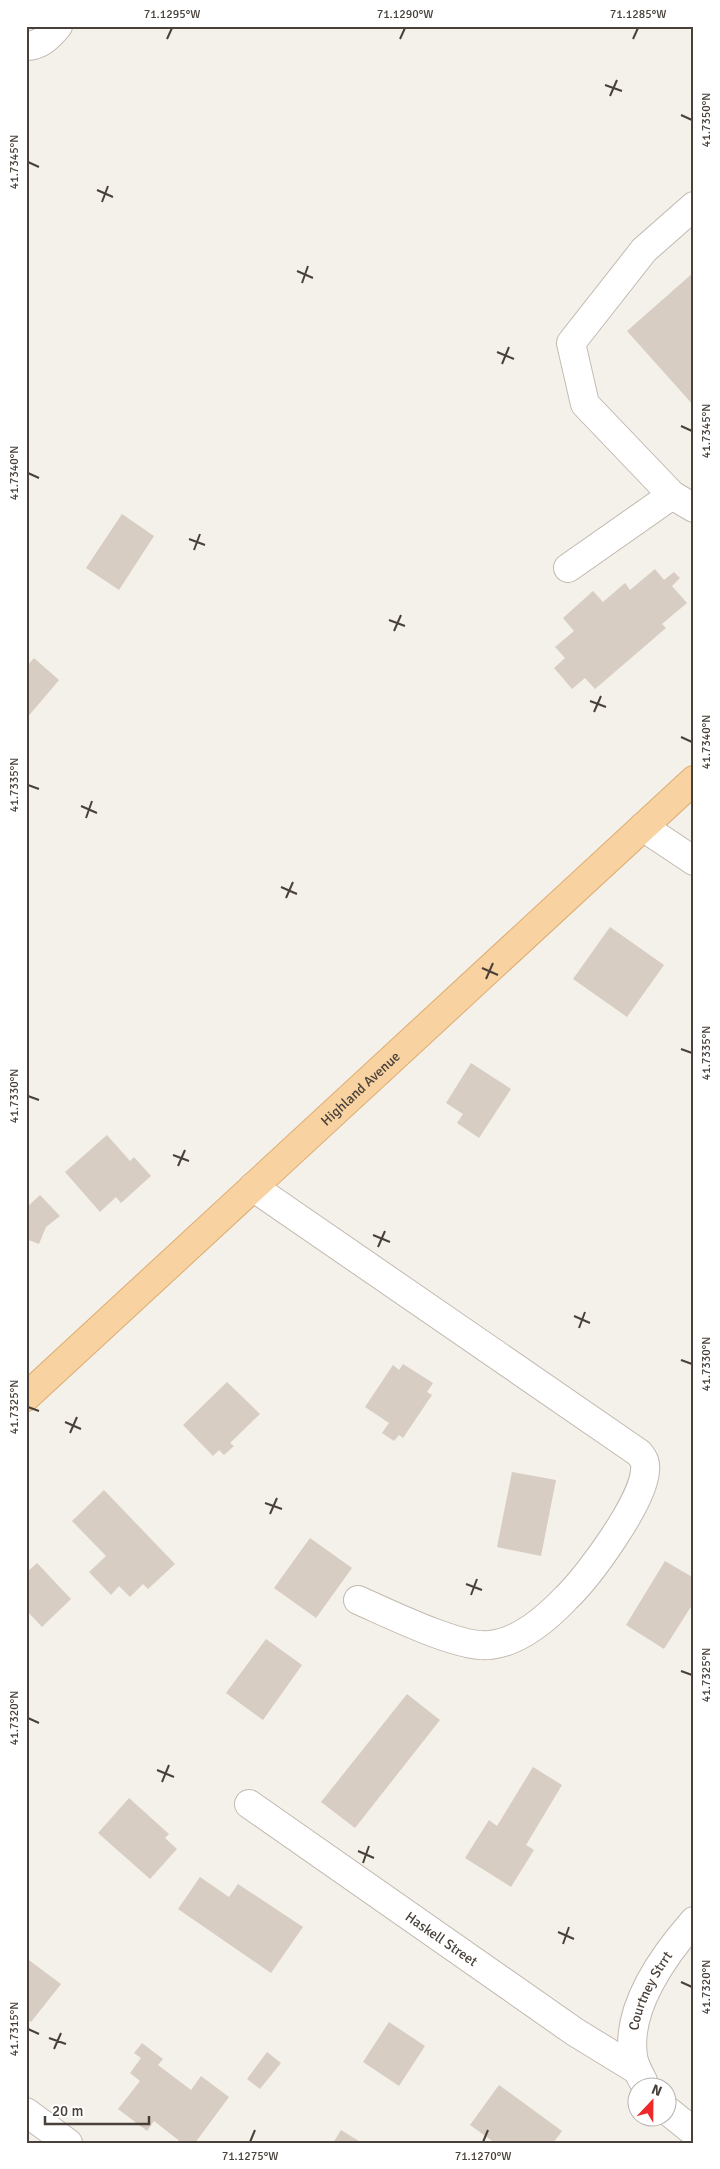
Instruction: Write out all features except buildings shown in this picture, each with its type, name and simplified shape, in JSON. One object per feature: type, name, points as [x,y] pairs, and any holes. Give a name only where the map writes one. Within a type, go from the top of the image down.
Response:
[{"type":"main road","name":"Highland Avenue","points":[[26,1397],[694,780]]},
{"type":"street","points":[[26,46],[33,46],[50,36],[58,26]]},
{"type":"street","points":[[568,568],[683,501],[584,404],[571,343],[644,250],[694,206]]},
{"type":"street","points":[[643,827],[694,861]]},
{"type":"street","points":[[253,1187],[639,1453],[645,1460],[645,1472],[628,1513],[595,1564],[567,1598],[547,1616],[509,1640],[489,1646],[470,1644],[412,1624],[358,1600]]},
{"type":"street","name":"Haskell Street","points":[[249,1804],[639,2076]]},
{"type":"street","name":"Courtney Strrt","points":[[641,2076],[633,2056],[633,2035],[640,2006],[660,1964],[694,1921]]},
{"type":"street","points":[[26,2112],[68,2143]]},
{"type":"street","points":[[678,2118],[694,2132]]}]
